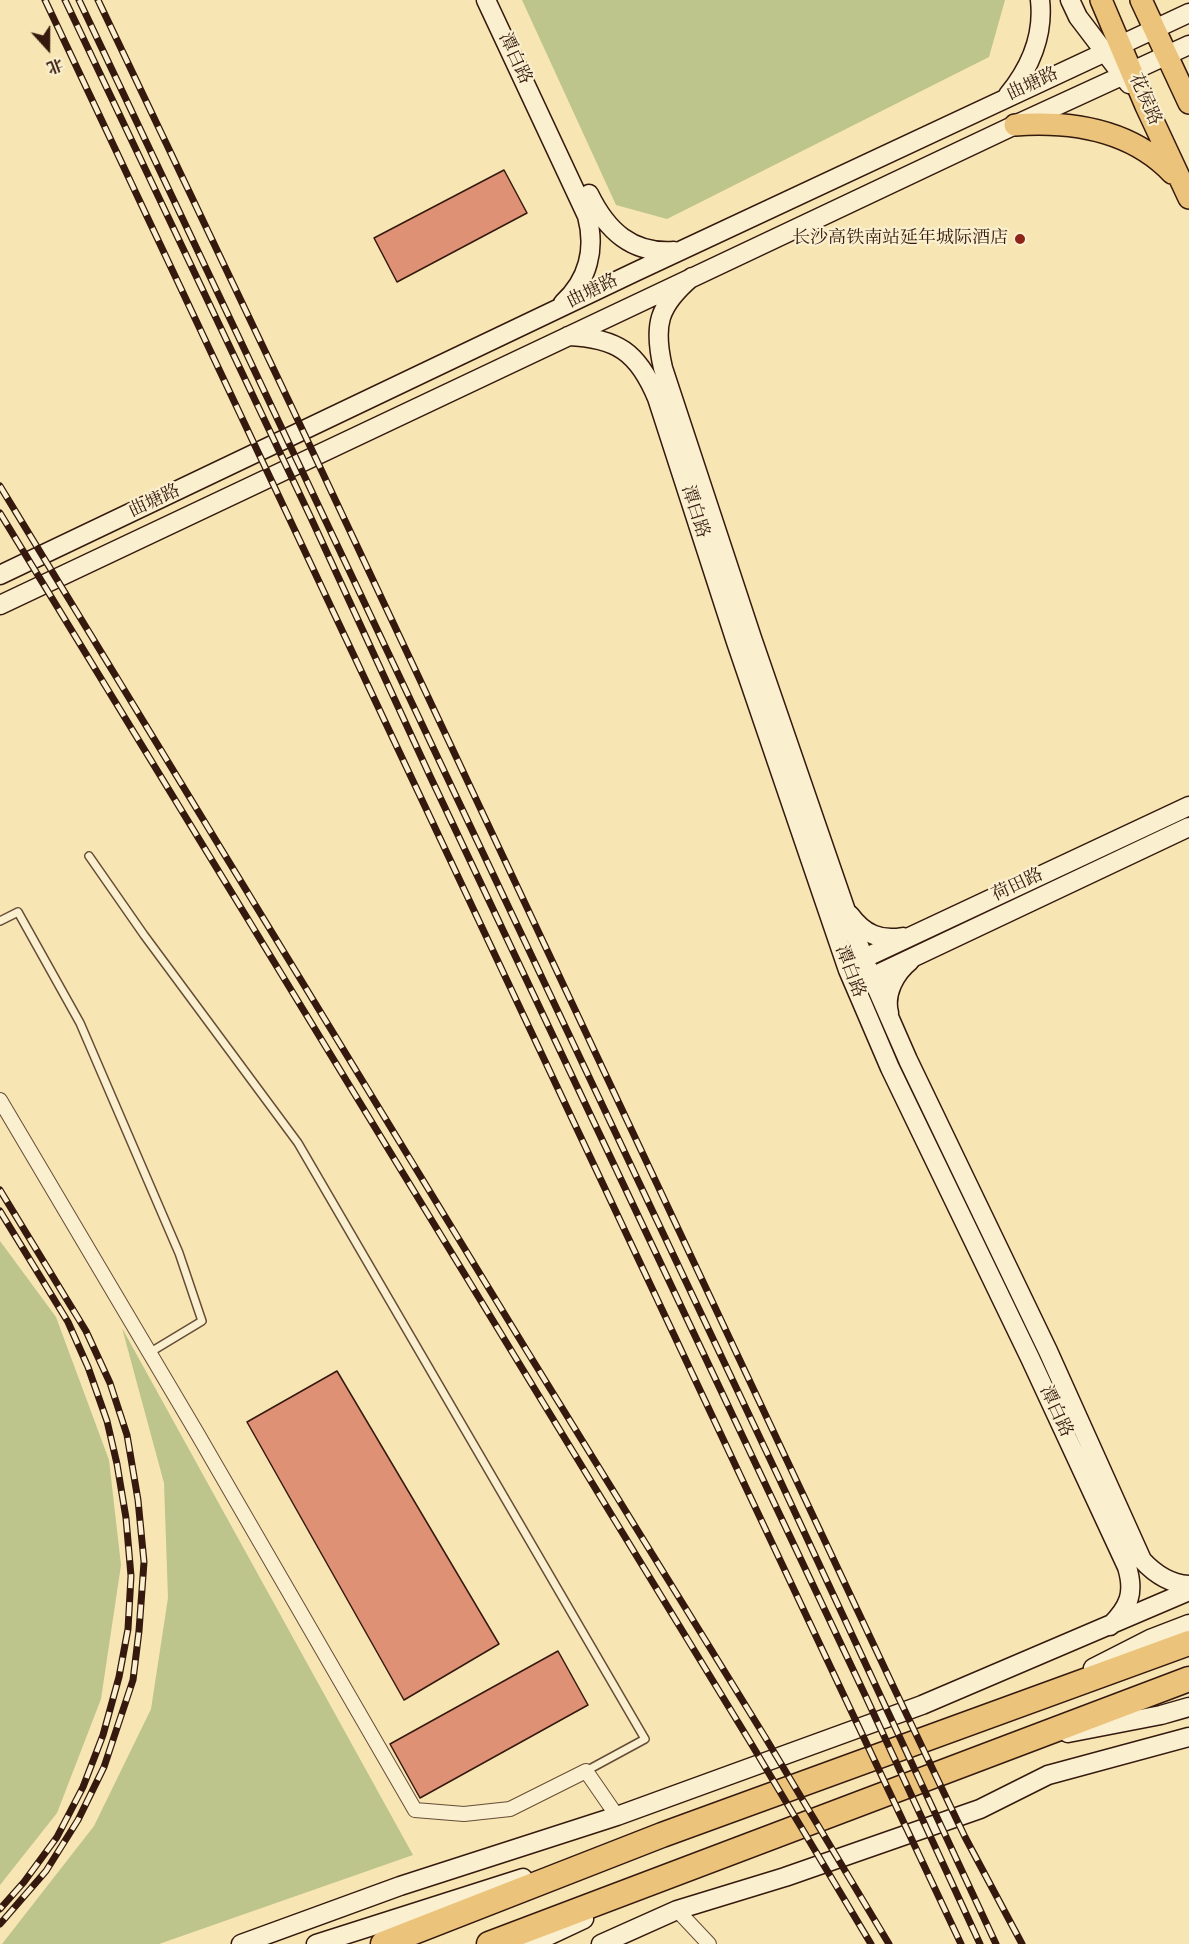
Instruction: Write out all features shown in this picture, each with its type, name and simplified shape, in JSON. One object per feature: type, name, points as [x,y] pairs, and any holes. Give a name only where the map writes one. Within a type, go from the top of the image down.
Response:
[{"type":"highway","points":[[383,1944],[662,1835],[1189,1643]]},
{"type":"highway","points":[[489,1944],[1189,1679]]},
{"type":"main road","name":"花侯路","points":[[1101,0],[1112,48],[1146,106],[1185,191]]},
{"type":"main road","points":[[1140,0],[1189,103]]},
{"type":"main road","points":[[1015,125],[1040,123],[1059,125],[1117,136],[1146,149],[1159,159],[1185,191]]},
{"type":"street","name":"潭白路","points":[[486,0],[587,216],[591,230],[590,252],[585,275],[573,292],[555,310]]},
{"type":"street","name":"潭白路","points":[[498,0],[597,211],[607,224],[629,243],[643,249],[660,252],[679,251]]},
{"type":"street","points":[[1005,98],[1017,83],[1033,53],[1039,27],[1040,0]]},
{"type":"street","points":[[1070,0],[1078,17],[1112,48]]},
{"type":"street","name":"曲塘路","points":[[0,575],[679,251],[1189,13]]},
{"type":"street","name":"曲塘路","points":[[0,605],[692,277],[1189,45]]},
{"type":"street","name":"潭白路","points":[[692,277],[667,301],[660,315],[657,332],[663,368],[752,638],[845,908],[891,1024],[1048,1351],[1142,1560],[1153,1572],[1189,1585]]},
{"type":"street","name":"潭白路","points":[[568,336],[590,337],[623,350],[638,362],[649,378],[747,676],[854,985],[890,1068],[1030,1358],[1127,1567],[1132,1583],[1129,1599],[1123,1613],[1110,1626]]},
{"type":"street","name":"荷田路","points":[[847,967],[1189,806]]},
{"type":"street","name":"荷田路","points":[[854,985],[1189,827]]},
{"type":"street","points":[[845,908],[856,923],[873,936],[893,939],[914,935]]},
{"type":"street","points":[[891,1024],[888,1009],[891,988],[904,966],[915,957]]},
{"type":"street","points":[[0,1100],[415,1810],[464,1815],[510,1809],[586,1771],[617,1816]]},
{"type":"street","points":[[241,1944],[400,1886],[617,1816],[922,1705],[1189,1591]]},
{"type":"street","points":[[1022,1705],[1150,1639],[1189,1624]]},
{"type":"street","points":[[1028,1741],[1161,1715],[1189,1707]]},
{"type":"street","points":[[601,1944],[677,1911],[785,1877],[980,1809],[1048,1775],[1180,1743],[1189,1737]]},
{"type":"street","points":[[316,1944],[662,1835]]},
{"type":"street","points":[[531,1944],[690,1868]]},
{"type":"street","points":[[677,1911],[709,1944]]},
{"type":"lane","points":[[89,856],[144,935],[298,1143],[645,1739],[586,1771]]},
{"type":"lane","points":[[0,921],[18,912],[80,1023],[179,1253],[202,1321],[149,1353]]},
{"type":"green space","points":[[522,0],[1005,0],[989,57],[667,219],[616,205]]},
{"type":"green space","points":[[0,1241],[56,1317],[109,1460],[121,1565],[101,1699],[57,1813],[0,1885]]},
{"type":"green space","points":[[122,1328],[413,1855],[159,1944],[2,1944],[94,1826],[151,1709],[168,1598],[164,1483]]},
{"type":"building","points":[[504,170],[527,213],[397,282],[374,238]]},
{"type":"building","points":[[337,1371],[499,1644],[404,1700],[247,1422]]},
{"type":"building","points":[[558,1651],[588,1705],[420,1798],[390,1744]]},
{"type":"railway","points":[[45,0],[961,1944]]},
{"type":"railway","points":[[65,0],[866,1697],[980,1944]]},
{"type":"railway","points":[[79,0],[778,1476],[996,1944]]},
{"type":"railway","points":[[98,0],[894,1688],[965,1837],[1022,1944]]},
{"type":"railway","points":[[0,486],[765,1737],[889,1944]]},
{"type":"railway","points":[[0,513],[752,1745],[871,1944]]},
{"type":"railway","points":[[0,1190],[86,1331],[110,1383],[127,1435],[138,1500],[144,1562],[133,1680],[104,1767],[78,1820],[46,1871],[0,1924]]},
{"type":"railway","points":[[0,1211],[68,1322],[88,1367],[107,1421],[117,1464],[126,1518],[131,1576],[128,1629],[119,1677],[103,1735],[83,1787],[57,1837],[24,1882],[0,1909]]},
{"type":"place","name":"长沙高铁南站延年城际酒店","points":[[1020,239]]}]
